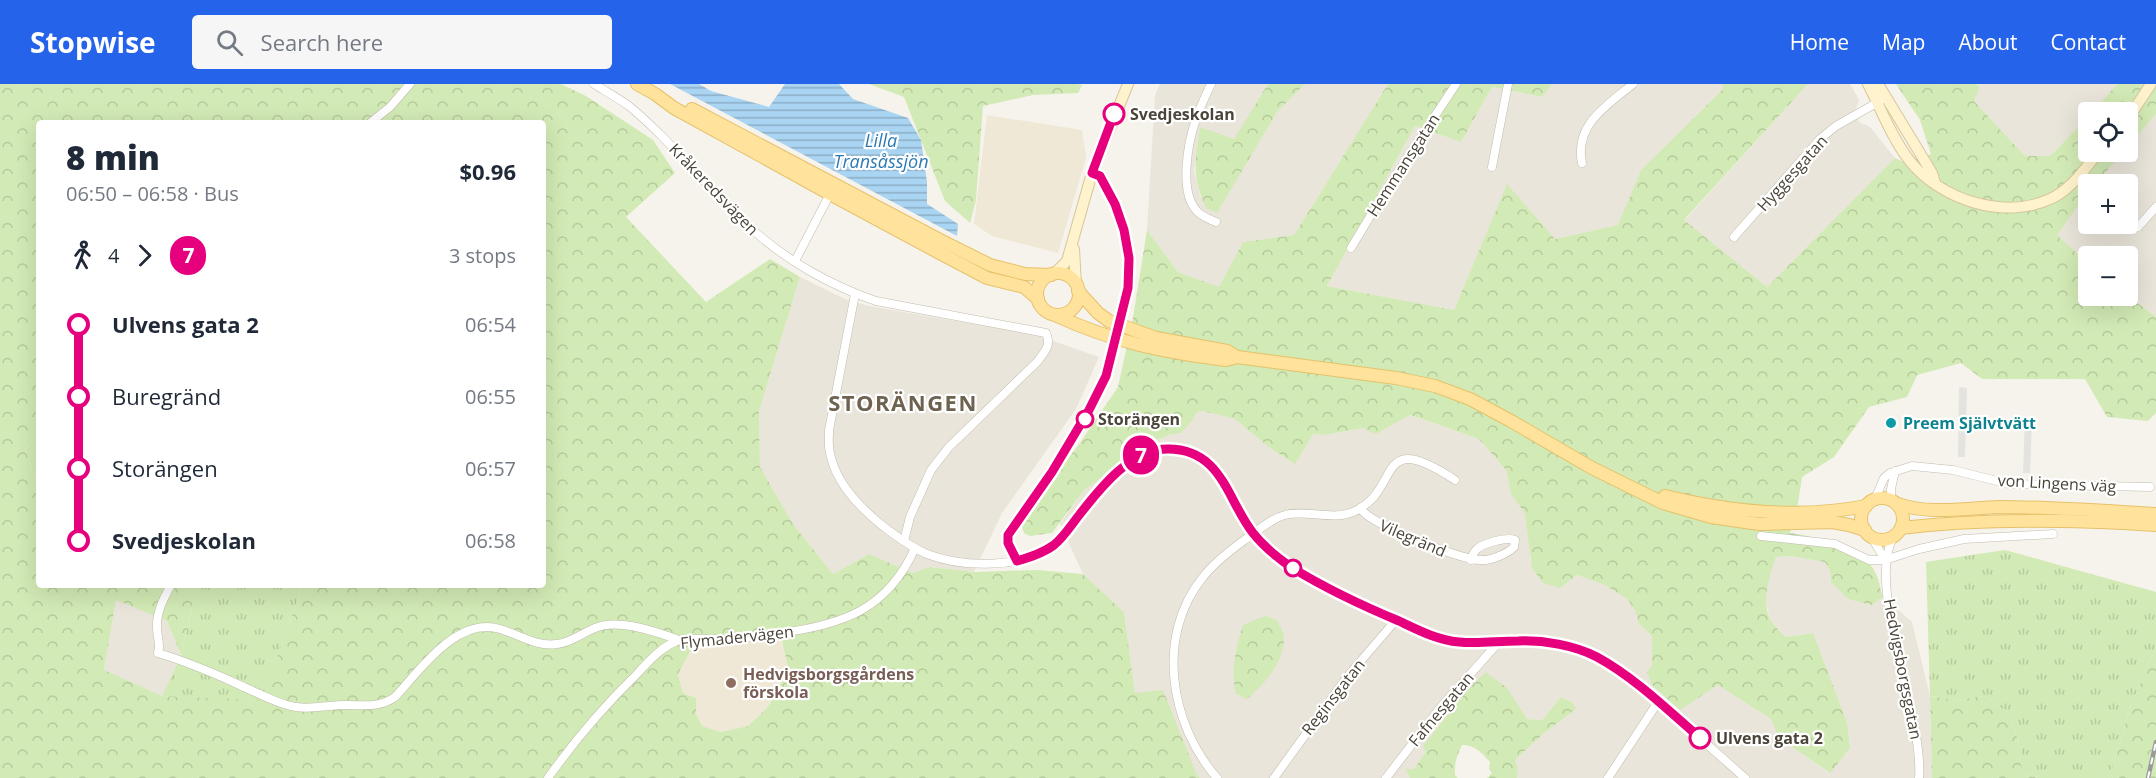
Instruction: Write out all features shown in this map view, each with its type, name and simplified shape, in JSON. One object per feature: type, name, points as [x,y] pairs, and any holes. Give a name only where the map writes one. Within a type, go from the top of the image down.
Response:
[{"type":"main road","points":[[637,84],[674,108],[832,189],[990,265],[1025,274],[1067,276],[1098,313],[1109,321],[1156,338],[1227,351],[1237,357]]},
{"type":"main road","points":[[832,189],[987,278],[1024,287],[1038,299],[1044,309],[1055,315],[1103,335],[1154,350],[1226,360],[1237,357],[1396,378],[1435,386],[1470,399],[1592,468],[1663,503],[1684,510],[1731,521],[1759,524],[1832,522],[1849,525],[1886,540],[1897,533],[1948,523],[2082,521],[2156,525]]},
{"type":"main road","points":[[1038,299],[1040,284],[1052,274]]},
{"type":"main road","points":[[1055,315],[1065,314],[1072,308],[1077,300],[1077,288]]},
{"type":"main road","points":[[1648,494],[1713,507],[1761,512],[1834,511],[1881,498],[1927,510],[1999,507],[2156,514]]},
{"type":"main road","points":[[1868,534],[1861,518],[1870,502]]},
{"type":"main road","points":[[1894,502],[1902,511],[1904,520],[1897,533]]},
{"type":"street","points":[[374,120],[390,107],[410,84]]},
{"type":"street","name":"Kråkeredsvägen","points":[[594,84],[627,104],[662,135],[753,231],[795,261],[855,294],[876,301],[1043,332],[1048,337],[1047,348],[1037,362],[949,447],[931,470],[910,517],[904,541]]},
{"type":"street","points":[[1052,274],[1067,261],[1092,173],[1128,84]]},
{"type":"street","points":[[1211,84],[1189,144],[1187,177],[1188,198],[1197,212],[1216,222]]},
{"type":"street","name":"Hemmansgatan","points":[[1351,248],[1456,84]]},
{"type":"street","points":[[1492,167],[1508,84]]},
{"type":"street","points":[[1582,163],[1580,152],[1583,134],[1596,116],[1633,84]]},
{"type":"street","points":[[1868,84],[1882,100],[1932,173],[1935,183],[1962,198],[1988,206],[2007,207],[2050,199],[2071,185],[2091,162]]},
{"type":"street","points":[[1878,84],[1882,100]]},
{"type":"street","points":[[2138,104],[2151,84]]},
{"type":"street","name":"Hyggesgatan","points":[[1734,237],[1820,139],[1836,126],[1882,100]]},
{"type":"street","points":[[795,261],[832,189]]},
{"type":"street","points":[[2138,228],[2156,207]]},
{"type":"street","points":[[1073,243],[1077,288]]},
{"type":"street","points":[[855,294],[829,430],[830,453],[845,488],[860,506],[915,548],[939,557],[980,563],[1002,564],[1037,555],[1055,544],[1101,490],[1131,462],[1145,453],[1169,449],[1200,457],[1218,472],[1239,513],[1253,534],[1282,561],[1305,576],[1437,638],[1459,642],[1545,642],[1596,657],[1658,702],[1746,778]]},
{"type":"street","points":[[1217,778],[1204,760],[1184,721],[1173,682],[1177,630],[1183,613],[1202,578],[1225,554],[1286,514],[1342,515],[1352,513],[1372,498],[1391,468],[1399,461],[1418,460],[1455,480]]},
{"type":"street","name":"von Lingens väg","points":[[1895,471],[1912,466],[1936,467],[2009,484],[2150,487]]},
{"type":"street","points":[[1894,502],[1891,489],[1895,471]]},
{"type":"street","points":[[1870,502],[1884,478],[1895,471]]},
{"type":"street","name":"Vilegränd","points":[[1360,508],[1362,513],[1373,520],[1400,533],[1439,550],[1471,560],[1483,561],[1510,552],[1514,548],[1515,540],[1507,538],[1488,544],[1476,550],[1471,560]]},
{"type":"street","name":"Hedvigsborgsgatan","points":[[1885,560],[1897,533]]},
{"type":"street","name":"Hedvigsborgsgatan","points":[[1868,534],[1885,560],[1889,604],[1917,740],[1919,778]]},
{"type":"street","points":[[1761,536],[1835,544],[1869,560],[1885,560],[1919,549],[1964,539],[2053,534]]},
{"type":"street","name":"Flymadervägen","points":[[548,778],[604,706],[661,651],[679,640],[727,639],[811,629],[834,623],[853,615],[882,597],[899,578],[915,548]]},
{"type":"street","points":[[169,588],[157,618],[160,646],[158,653],[210,671],[287,705],[321,708],[335,705],[376,706],[387,703],[450,640],[468,630],[486,627],[499,628],[536,644],[558,644],[597,627],[612,625],[656,631],[679,640]]},
{"type":"street","name":"Reginsgatan","points":[[1274,778],[1347,677],[1396,620]]},
{"type":"street","name":"Fafnesgatan","points":[[1386,778],[1440,708],[1498,643]]},
{"type":"street","points":[[1608,778],[1658,702]]},
{"type":"shaded area","points":[[1160,84],[1268,84],[1234,140],[1200,128],[1194,170],[1200,196],[1217,212],[1277,112],[1305,84],[1388,84],[1294,235],[1243,242],[1219,288],[1178,272],[1147,230],[1155,95]]},
{"type":"shaded area","points":[[1552,84],[1723,84],[1722,90],[1641,170],[1619,225],[1555,239],[1507,185],[1454,310],[1327,286],[1415,126],[1461,142],[1492,87],[1541,97]]},
{"type":"shaded area","points":[[1808,84],[1850,84],[1859,100],[1856,109],[1859,122],[1870,127],[1895,158],[1767,287],[1684,221]]},
{"type":"shaded area","points":[[1977,84],[2117,84],[2103,102],[2078,102],[2078,127],[2050,156],[2025,156],[1974,101],[1980,87]]},
{"type":"shaded area","points":[[2156,114],[2156,317],[2138,303],[2138,246],[2078,246],[2078,254],[2057,235],[2078,206],[2078,234],[2138,234],[2138,174],[2104,174],[2115,162],[2138,162],[2138,135]]},
{"type":"shaded area","name":"Svedjeskolan","points":[[987,115],[1082,130],[1086,158],[1058,253],[992,236],[974,224]]},
{"type":"shaded area","name":"Storängen","points":[[800,277],[845,299],[869,306],[1036,335],[1099,357],[1076,409],[1002,513],[974,572],[930,567],[913,573],[869,554],[833,574],[793,524],[760,467],[759,411]]},
{"type":"shaded area","points":[[1959,387],[1967,388],[1965,457],[1958,457]]},
{"type":"shaded area","points":[[1202,411],[1235,419],[1270,448],[1313,434],[1325,435],[1363,428],[1376,433],[1409,415],[1479,439],[1506,470],[1511,494],[1525,514],[1531,550],[1530,560],[1560,588],[1577,575],[1605,585],[1627,599],[1635,610],[1639,624],[1652,636],[1652,666],[1679,710],[1718,685],[1771,719],[1780,738],[1829,773],[1850,748],[1847,722],[1813,633],[1786,637],[1770,620],[1766,601],[1767,583],[1776,557],[1790,556],[1825,562],[1830,571],[1831,582],[1872,605],[1883,597],[1912,622],[1930,696],[1932,778],[1517,778],[1518,769],[1515,760],[1542,735],[1576,709],[1561,697],[1542,720],[1527,719],[1518,706],[1467,690],[1424,746],[1426,752],[1419,764],[1414,769],[1405,769],[1410,778],[1200,778],[1135,693],[1124,612],[1083,574],[1060,524],[1084,490],[1104,476],[1131,450],[1169,435],[1181,433],[1197,412]]},
{"type":"shaded area","points":[[2025,419],[2032,419],[2030,473],[2023,473]]},
{"type":"shaded area","points":[[116,599],[167,621],[181,655],[162,696],[104,671]]},
{"type":"shaded area","name":"Hedvigsborgsgårdens förskola","points":[[780,638],[788,665],[777,693],[766,709],[748,726],[721,732],[702,726],[696,714],[696,698],[683,693],[678,673],[693,646]]},
{"type":"green space","points":[[0,84],[561,84],[586,96],[653,140],[675,173],[626,217],[706,302],[770,259],[800,277],[759,411],[760,467],[793,524],[833,574],[869,554],[913,573],[930,567],[974,572],[1037,570],[1083,574],[1124,612],[1135,693],[1163,690],[1200,778],[0,778]],"holes":[[[781,638],[788,666],[777,693],[766,709],[748,726],[721,732],[702,726],[696,714],[696,698],[683,693],[678,674],[693,646]]]},
{"type":"green space","points":[[869,84],[1082,85],[1078,93],[1033,95],[983,106],[976,200],[970,223],[945,201],[904,97]]},
{"type":"green space","points":[[1268,84],[1305,84],[1277,112],[1217,213],[1206,208],[1196,177],[1200,127],[1234,139]]},
{"type":"green space","points":[[1388,84],[1552,84],[1542,97],[1492,87],[1461,142],[1415,126],[1327,286],[1454,310],[1507,184],[1555,239],[1618,225],[1641,170],[1722,90],[1723,84],[1808,84],[1684,220],[1767,287],[1895,158],[1906,163],[1931,154],[1920,120],[1896,84],[1976,84],[1980,87],[1974,101],[2025,156],[2050,156],[2078,127],[2078,162],[2115,162],[2104,174],[2078,174],[2078,206],[2057,235],[2078,254],[2078,306],[2138,306],[2138,303],[2156,317],[2156,413],[2148,421],[2107,417],[2085,379],[1982,379],[1961,363],[1917,375],[1907,397],[1869,407],[1834,457],[1802,477],[1790,533],[1824,540],[1860,556],[1874,570],[1883,597],[1872,605],[1848,599],[1831,582],[1830,571],[1825,562],[1790,556],[1776,557],[1766,596],[1770,619],[1786,637],[1813,633],[1847,722],[1850,748],[1830,773],[1779,738],[1771,719],[1718,685],[1680,710],[1652,685],[1647,672],[1652,666],[1652,636],[1639,624],[1635,610],[1627,599],[1605,585],[1577,575],[1560,588],[1543,583],[1532,568],[1525,514],[1511,494],[1506,470],[1479,439],[1410,415],[1376,434],[1363,428],[1325,435],[1313,434],[1295,464],[1270,448],[1235,419],[1202,411],[1197,412],[1181,433],[1169,435],[1131,450],[1104,476],[1084,490],[1052,533],[1030,536],[1024,533],[1022,527],[1024,517],[1082,440],[1118,387],[1133,318],[1147,230],[1178,272],[1219,287],[1243,242],[1294,235]]},
{"type":"green space","points":[[2117,84],[2156,84],[2156,114],[2138,135],[2138,102],[2102,102]]},
{"type":"green space","points":[[36,437],[36,479],[25,449]]},
{"type":"green space","points":[[2005,550],[2156,592],[2156,646],[2130,708],[2109,778],[2037,778],[2022,773],[2020,748],[2010,714],[1984,696],[1957,700],[1930,696],[1926,562]]},
{"type":"green space","points":[[196,588],[299,588],[301,590],[262,701],[162,696],[181,655]]},
{"type":"green space","points":[[1265,616],[1277,620],[1284,636],[1283,647],[1272,672],[1247,699],[1236,694],[1234,668],[1236,651],[1243,625]]},
{"type":"green space","points":[[2156,646],[2156,778],[2109,778],[2130,708]]},
{"type":"green space","points":[[1486,672],[1507,688],[1527,719],[1542,720],[1561,697],[1573,703],[1576,709],[1542,735],[1515,760],[1518,769],[1517,778],[1487,778],[1492,773],[1489,769],[1490,762],[1481,752],[1462,745],[1455,767],[1455,775],[1458,778],[1410,778],[1405,769],[1414,769],[1426,752],[1423,746],[1467,690]]},
{"type":"green space","points":[[1930,696],[1957,700],[1984,696],[2010,714],[2020,748],[2022,773],[2037,778],[1932,778]]},
{"type":"water","name":"Lilla Transåssjön","points":[[670,84],[699,84],[711,91],[769,107],[785,84],[839,84],[853,99],[908,118],[921,140],[927,182],[927,204],[958,224],[957,236]]},
{"type":"railway","points":[[2148,778],[2156,742]]},
{"type":"bus line","name":"7","points":[[1114,114],[1092,173],[1100,176],[1115,204],[1124,230],[1129,258],[1128,288],[1106,376],[1081,426],[1008,535],[1008,543],[1017,561],[1037,555],[1055,544],[1101,490],[1131,462],[1145,453],[1169,449],[1191,453],[1209,463],[1218,472],[1239,513],[1253,534],[1282,561],[1305,576],[1437,638],[1459,642],[1545,642],[1596,657],[1658,702],[1700,738]]},
{"type":"place","name":"Svedjeskolan","points":[[1114,114]]},
{"type":"place","name":"Storängen","points":[[1085,419]]},
{"type":"place","name":"Preem Självtvätt","points":[[1891,423]]},
{"type":"place","name":"Hedvigsborgsgårdens förskola","points":[[731,683]]},
{"type":"place","name":"Ulvens gata 2","points":[[1700,738]]},
{"type":"district","name":"STORÄNGEN","points":[[903,402]]}]
